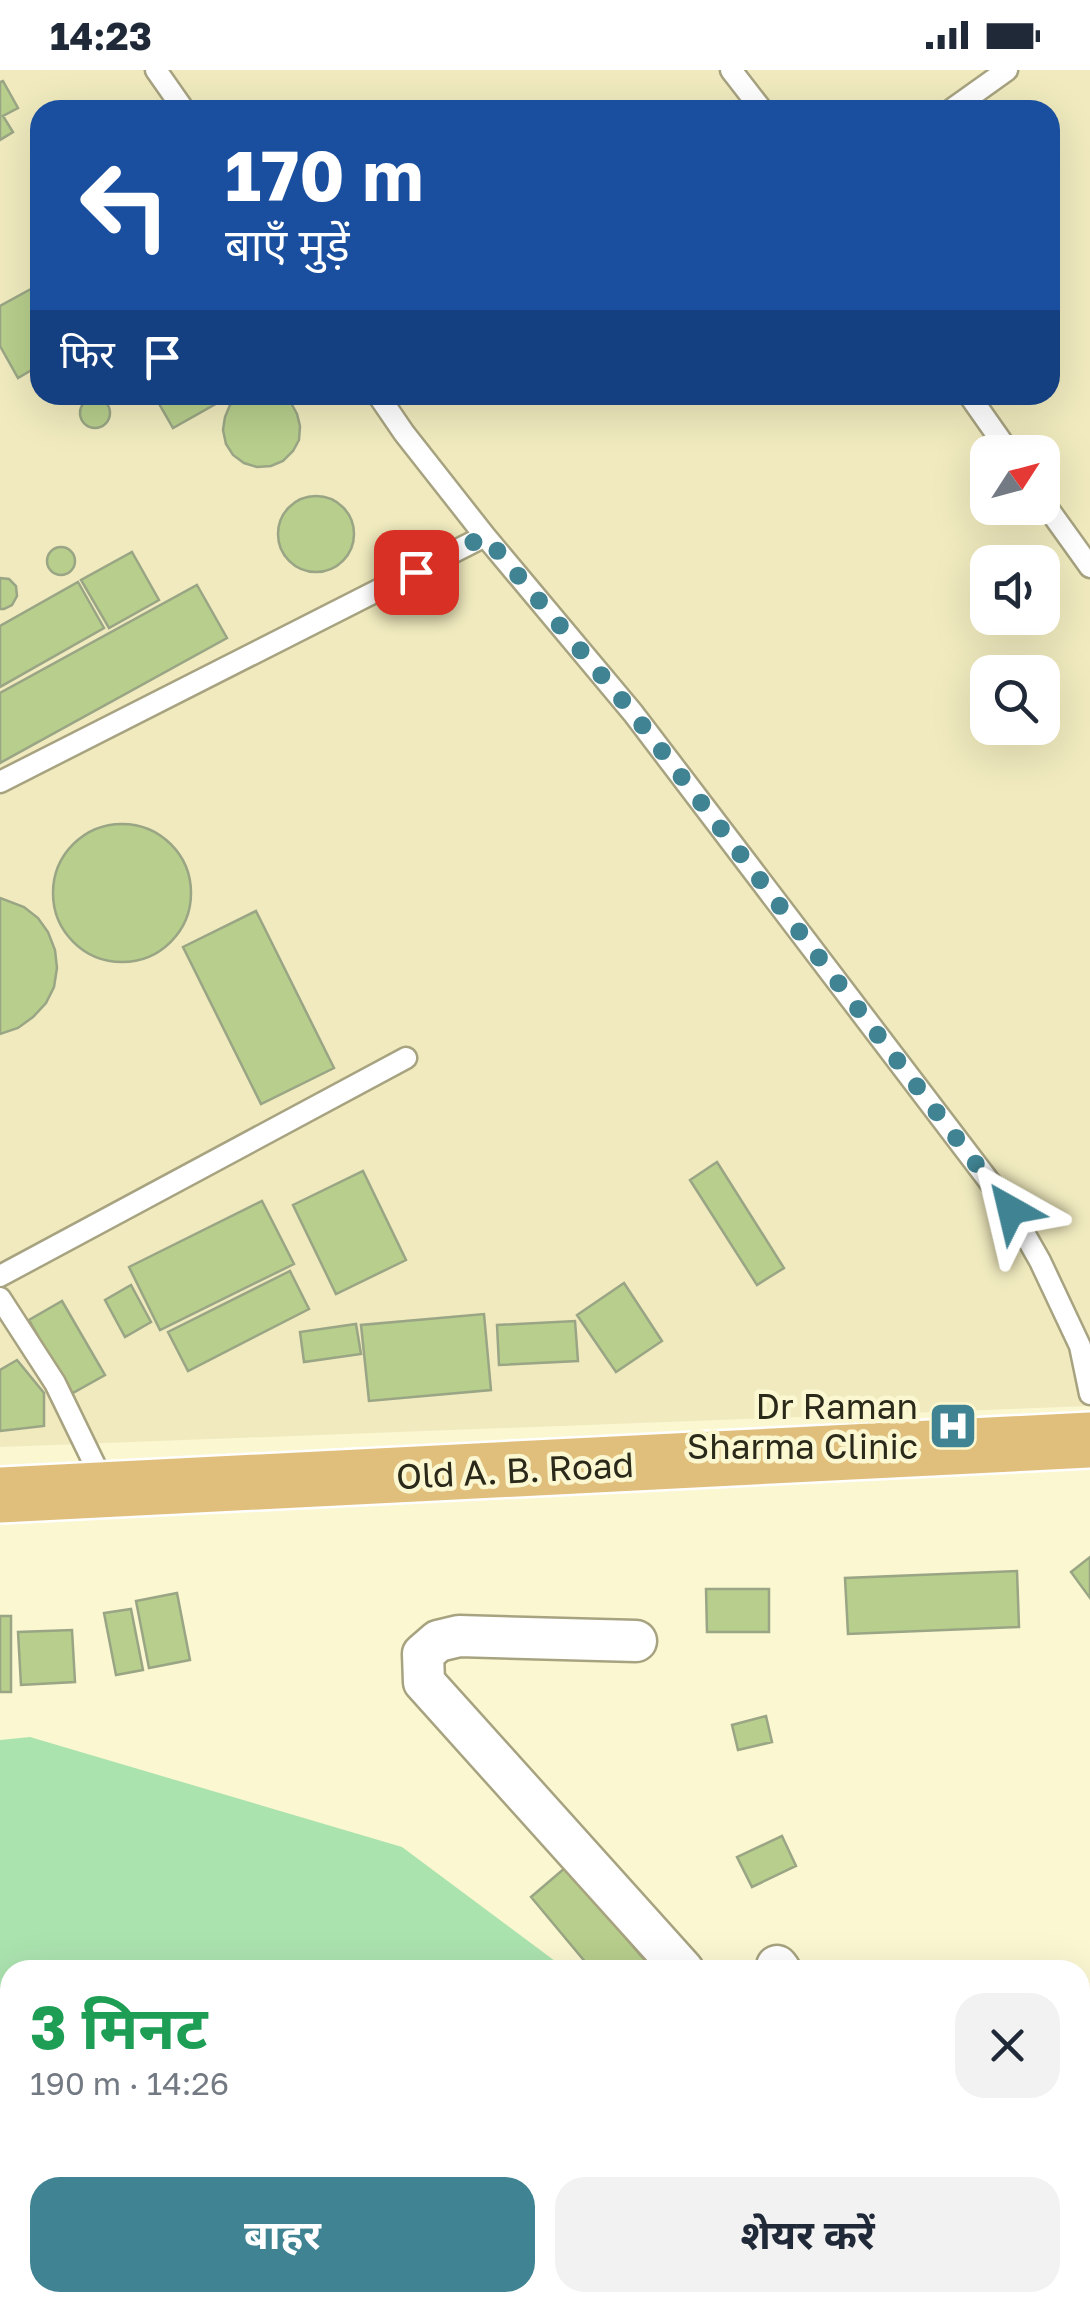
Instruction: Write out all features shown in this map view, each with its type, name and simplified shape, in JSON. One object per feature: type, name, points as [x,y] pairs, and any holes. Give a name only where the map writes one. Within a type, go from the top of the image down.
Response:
[{"type":"main road","name":"Old A. B. Road","points":[[0,1495],[1090,1440]]},
{"type":"main road","name":"Old A. B. Road","points":[[0,1518],[377,1514],[630,1491],[1090,1476]]},
{"type":"street","points":[[636,1640],[458,1636],[438,1642],[423,1654],[424,1682],[674,1960]]},
{"type":"lane","points":[[156,70],[177,100]]},
{"type":"lane","points":[[731,70],[754,100]]},
{"type":"lane","points":[[965,100],[1006,70]]},
{"type":"lane","points":[[385,405],[485,536],[633,713],[1011,1210],[1040,1260],[1080,1346],[1090,1394]]},
{"type":"lane","points":[[976,405],[997,435]]},
{"type":"lane","points":[[1060,525],[1090,567]]},
{"type":"lane","points":[[0,782],[485,536]]},
{"type":"lane","points":[[0,1276],[406,1058]]},
{"type":"lane","points":[[0,1298],[55,1383],[108,1491]]},
{"type":"shaded area","points":[[0,70],[1090,70],[1090,1406],[0,1447]]},
{"type":"shaded area","points":[[30,1737],[402,1847],[554,1960],[0,1960],[0,1740]]},
{"type":"building","points":[[3,81],[18,108],[3,116],[13,132],[0,140],[0,82]]},
{"type":"building","points":[[30,290],[30,371],[18,378],[0,346],[0,306]]},
{"type":"building","points":[[82,405],[109,407],[109,419],[101,427],[89,427],[81,419]]},
{"type":"building","points":[[160,405],[214,405],[173,428]]},
{"type":"building","points":[[230,405],[292,405],[300,426],[299,440],[283,461],[257,467],[244,463],[226,444],[225,417]]},
{"type":"building","points":[[316,496],[331,498],[343,507],[352,519],[352,549],[343,561],[331,570],[316,572],[301,570],[289,561],[280,549],[278,534],[280,519],[289,507],[301,498]]},
{"type":"building","points":[[61,547],[71,551],[75,561],[71,571],[61,575],[51,571],[47,561],[51,551]]},
{"type":"building","points":[[132,552],[159,600],[109,628],[81,580]]},
{"type":"building","points":[[0,578],[9,579],[16,586],[17,596],[4,609],[0,609]]},
{"type":"building","points":[[78,582],[104,628],[0,687],[0,626]]},
{"type":"building","points":[[197,585],[227,638],[0,763],[0,693]]},
{"type":"building","points":[[122,824],[148,829],[171,844],[186,867],[191,893],[186,919],[171,942],[148,957],[122,962],[96,957],[73,942],[58,919],[53,893],[58,867],[73,844],[96,829]]},
{"type":"building","points":[[0,898],[24,907],[38,918],[55,950],[57,968],[46,1003],[18,1028],[0,1034]]},
{"type":"building","points":[[256,911],[334,1068],[261,1104],[183,947]]},
{"type":"building","points":[[717,1162],[784,1268],[757,1285],[690,1180]]},
{"type":"building","points":[[363,1171],[406,1260],[336,1294],[293,1205]]},
{"type":"building","points":[[262,1201],[294,1264],[160,1330],[129,1267]]},
{"type":"building","points":[[290,1271],[309,1309],[188,1371],[168,1332]]},
{"type":"building","points":[[624,1283],[662,1341],[616,1372],[577,1315]]},
{"type":"building","points":[[131,1285],[151,1322],[125,1337],[105,1300]]},
{"type":"building","points":[[62,1301],[105,1375],[71,1394],[29,1320]]},
{"type":"building","points":[[484,1314],[491,1390],[369,1401],[361,1325]]},
{"type":"building","points":[[575,1321],[578,1361],[499,1365],[497,1325]]},
{"type":"building","points":[[356,1324],[361,1354],[304,1362],[300,1332]]},
{"type":"building","points":[[17,1360],[44,1393],[44,1426],[0,1431],[0,1370]]},
{"type":"building","points":[[1090,1557],[1090,1598],[1071,1572]]},
{"type":"building","points":[[1017,1571],[1019,1627],[848,1634],[845,1578]]},
{"type":"building","points":[[706,1589],[769,1589],[769,1632],[707,1632]]},
{"type":"building","points":[[177,1593],[190,1660],[149,1668],[136,1601]]},
{"type":"building","points":[[131,1609],[143,1670],[116,1675],[104,1613]]},
{"type":"building","points":[[0,1616],[11,1616],[11,1692],[0,1692]]},
{"type":"building","points":[[72,1630],[75,1682],[21,1685],[18,1632]]},
{"type":"building","points":[[766,1716],[772,1742],[738,1750],[732,1725]]},
{"type":"building","points":[[782,1836],[796,1866],[752,1887],[737,1857]]},
{"type":"building","points":[[566,1867],[645,1960],[584,1960],[531,1897]]},
{"type":"place","name":"Dr Raman Sharma Clinic","points":[[953,1426]]},
{"type":"route","points":[[416,572],[485,536],[633,713],[1011,1210]]}]
